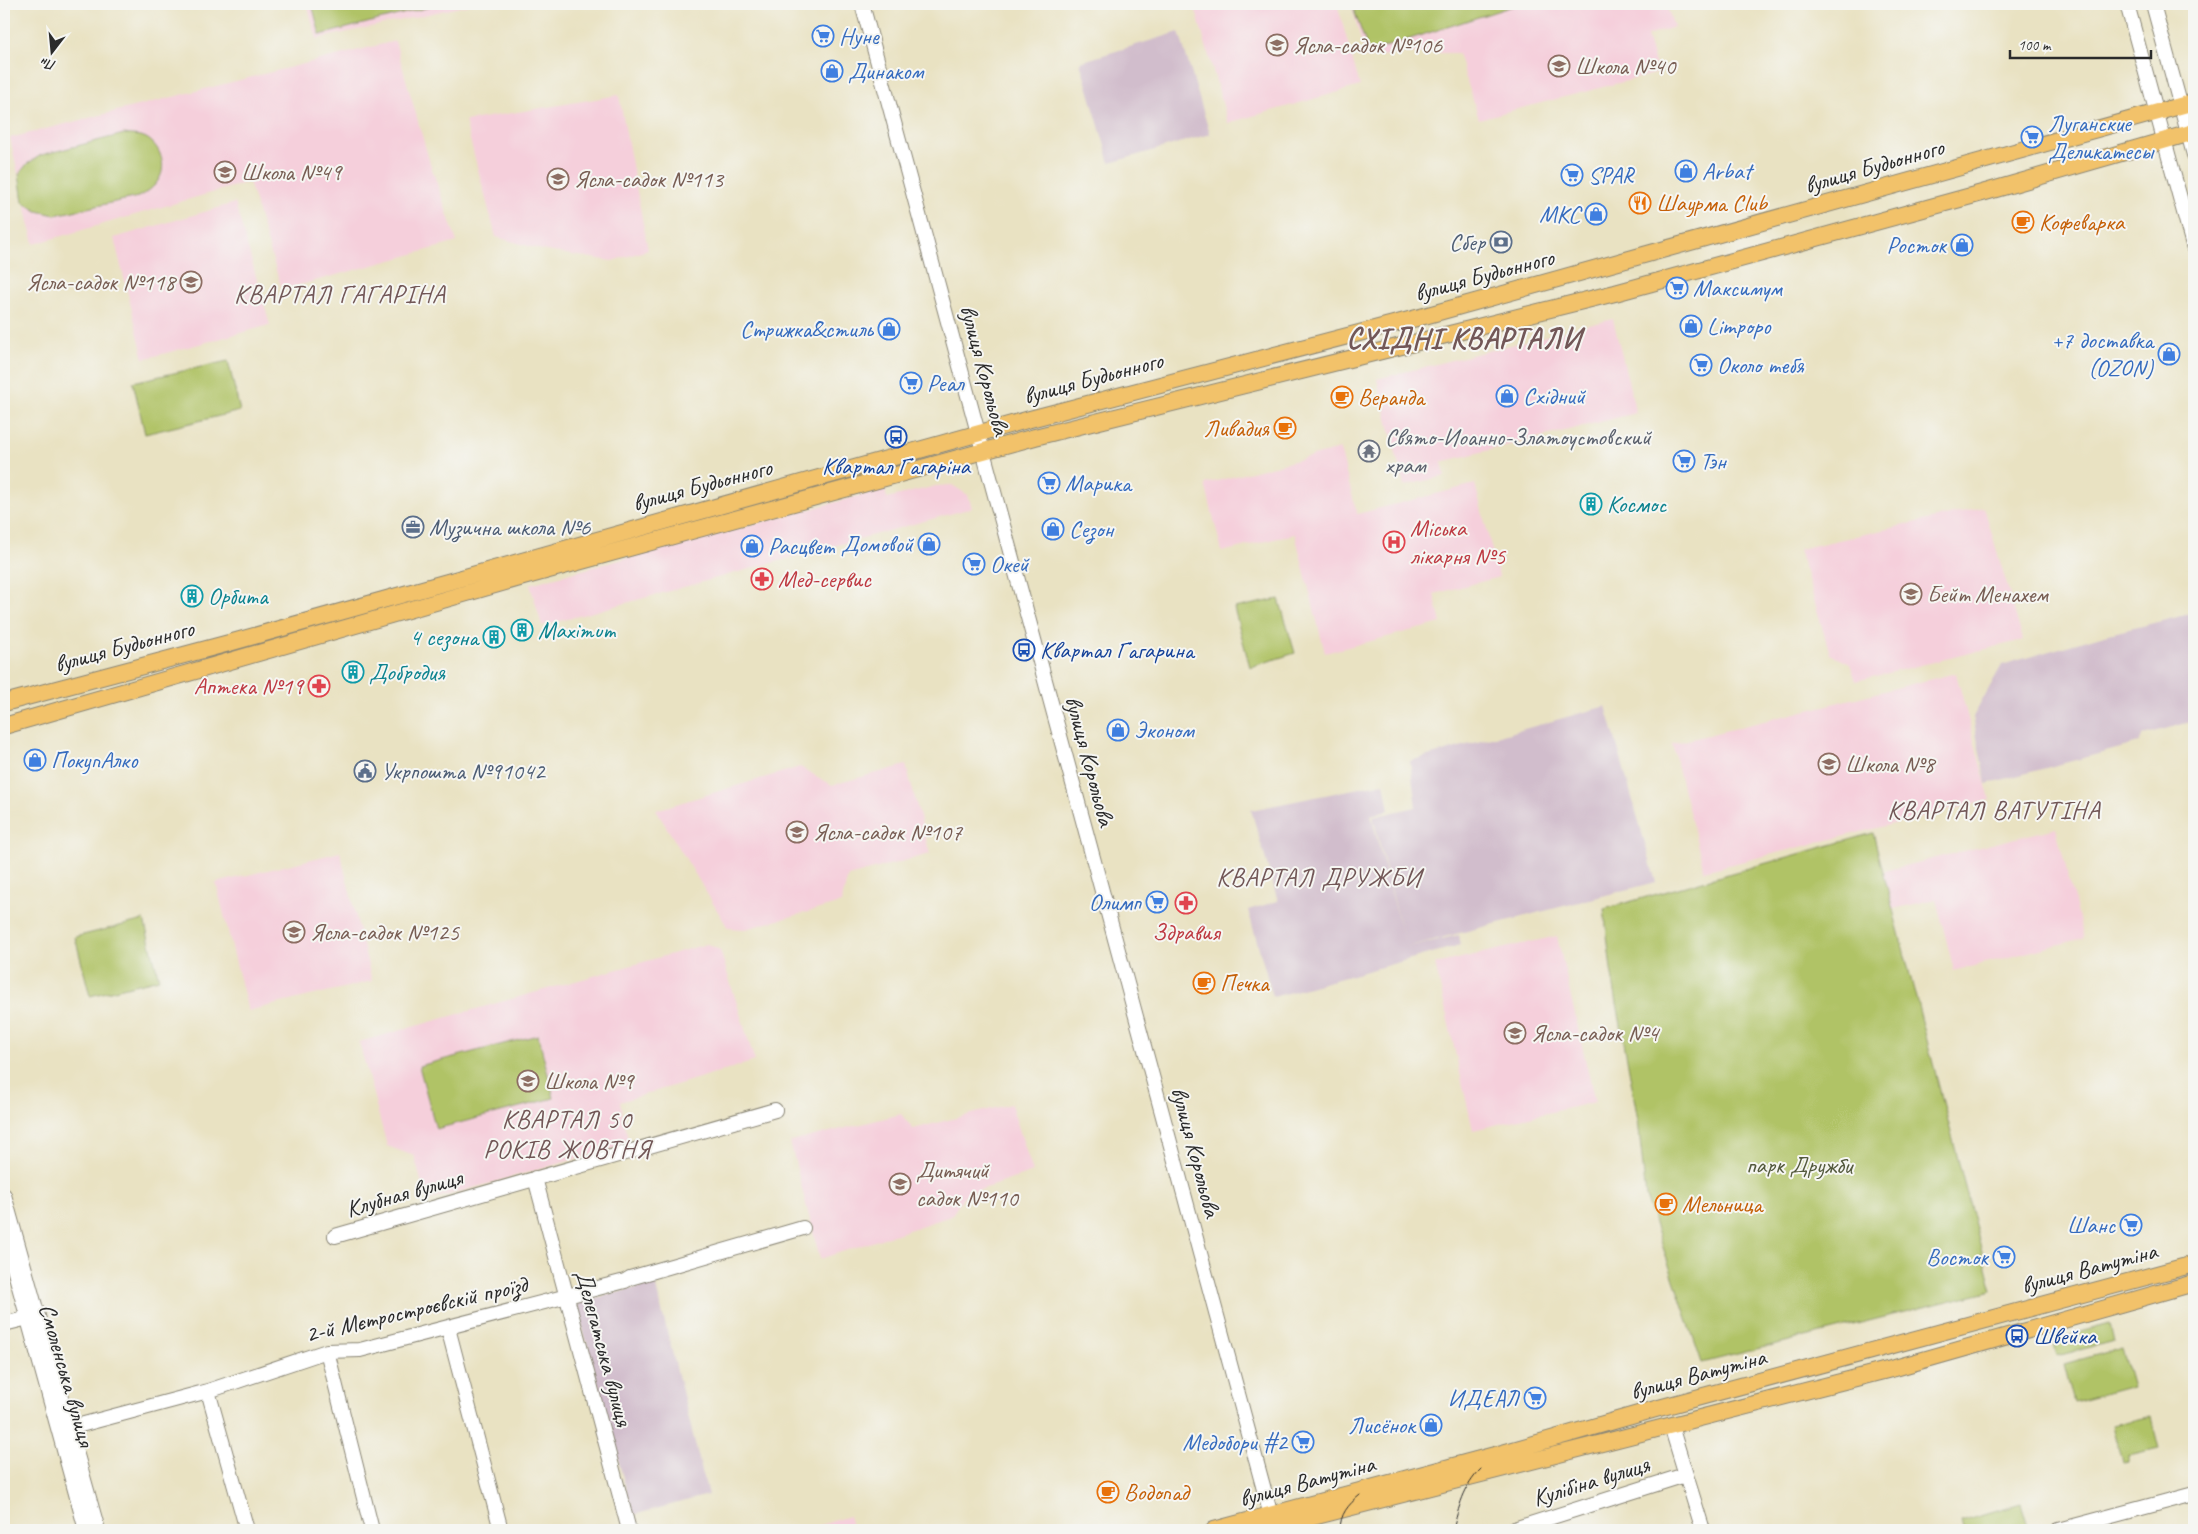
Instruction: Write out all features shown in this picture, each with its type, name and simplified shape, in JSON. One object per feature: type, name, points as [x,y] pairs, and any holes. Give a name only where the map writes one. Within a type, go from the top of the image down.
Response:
[{"type":"main road","name":"вулиця Будьонного","points":[[4,703],[229,643],[978,434],[1428,315],[2188,104]]},
{"type":"main road","name":"вулиця Будьонного","points":[[4,726],[566,565],[1035,437],[1615,293],[1982,193],[2191,133]]},
{"type":"main road","name":"вулиця Ватутіна","points":[[1271,1526],[1506,1452],[1659,1408],[2194,1264]]},
{"type":"main road","name":"вулиця Ватутіна","points":[[1214,1530],[1271,1526],[1671,1426],[1895,1368],[2194,1283]]},
{"type":"street","name":"вулиця Корольова","points":[[862,4],[984,452],[1271,1526]]},
{"type":"street","points":[[2127,4],[2194,249]]},
{"type":"street","points":[[2153,4],[2188,104],[2194,155]]},
{"type":"street","name":"Клубная вулиця","points":[[335,1236],[775,1110]]},
{"type":"street","name":"Делегатська вулиця","points":[[535,1178],[629,1530]]},
{"type":"street","name":"Смоленська вулиця","points":[[4,1195],[98,1530]]},
{"type":"street","name":"2-й Мєтростроєвскій проїзд","points":[[69,1428],[208,1391],[327,1350],[360,1350],[448,1328],[625,1281],[803,1228]]},
{"type":"street","name":"Смоленська вулиця","points":[[4,1232],[86,1530]]},
{"type":"street","points":[[4,1324],[28,1318]]},
{"type":"street","points":[[448,1328],[501,1530]]},
{"type":"street","points":[[327,1350],[372,1530]]},
{"type":"street","points":[[208,1391],[247,1530]]},
{"type":"street","points":[[1671,1426],[1703,1530]]},
{"type":"street","name":"Кулібіна вулиця","points":[[1510,1530],[1685,1475]]},
{"type":"street","points":[[2059,1530],[2194,1494]]},
{"type":"shaded area","points":[[307,4],[473,4],[317,39]]},
{"type":"shaded area","name":"Ясла-садок №106","points":[[1194,4],[1337,4],[1360,86],[1228,123]]},
{"type":"shaded area","name":"Школа №40","points":[[1351,4],[1666,4],[1674,27],[1647,36],[1658,73],[1479,119],[1458,53],[1403,53],[1366,58]]},
{"type":"shaded area","points":[[1179,32],[1210,134],[1110,163],[1080,62]]},
{"type":"shaded area","name":"Школа №49","points":[[395,41],[430,163],[457,242],[282,290],[249,182],[34,244],[10,138]]},
{"type":"shaded area","name":"Ясла-садок №113","points":[[619,95],[648,250],[612,261],[546,251],[496,237],[465,121]]},
{"type":"shaded area","name":"Ясла-садок №118","points":[[235,203],[270,325],[144,359],[114,238]]},
{"type":"shaded area","name":"Східний","points":[[1613,319],[1636,413],[1442,462],[1445,476],[1404,486],[1377,379]]},
{"type":"shaded area","name":"Міська лікарня №5","points":[[1340,449],[1357,514],[1475,484],[1499,577],[1434,594],[1441,623],[1325,653],[1295,534],[1222,552],[1205,484]]},
{"type":"shaded area","name":"Расцвет","points":[[952,485],[968,495],[972,508],[542,626],[530,584],[885,489],[887,498],[936,486]]},
{"type":"shaded area","name":"Бейт Менахем","points":[[1984,507],[2023,640],[1856,681],[1850,664],[1830,654],[1799,549]]},
{"type":"shaded area","points":[[2194,613],[2194,721],[2143,735],[2139,743],[1986,784],[1973,717],[2002,665],[2101,636]]},
{"type":"shaded area","name":"Школа №8","points":[[1956,673],[1990,800],[1704,871],[1672,744]]},
{"type":"shaded area","points":[[1606,706],[1656,882],[1406,947],[1459,935],[1461,945],[1273,997],[1248,910],[1278,901],[1251,810],[1384,783],[1389,810],[1371,815],[1405,944],[1373,817],[1416,807],[1410,761]]},
{"type":"shaded area","name":"Ясла-садок №107","points":[[906,765],[930,854],[848,876],[841,903],[745,929],[728,928],[656,810],[800,767],[832,785]]},
{"type":"shaded area","points":[[2056,828],[2084,938],[1954,971],[1936,899],[1893,909],[1884,871]]},
{"type":"shaded area","name":"Ясла-садок №125","points":[[340,852],[372,981],[248,1011],[216,883]]},
{"type":"shaded area","name":"Ясла-садок №4","points":[[1557,936],[1595,1102],[1473,1130],[1435,964]]},
{"type":"shaded area","name":"Школа №9","points":[[707,944],[720,950],[755,1061],[620,1102],[629,1144],[427,1201],[414,1156],[387,1146],[359,1042]]},
{"type":"shaded area","name":"Дитячий садок №110","points":[[1011,1104],[1033,1172],[965,1195],[951,1216],[820,1259],[790,1142],[901,1114],[913,1129]]},
{"type":"shaded area","points":[[655,1283],[708,1495],[633,1515],[576,1303]]},
{"type":"shaded area","points":[[849,1516],[853,1530],[805,1530]]},
{"type":"green space","points":[[312,4],[436,4],[437,5],[320,35]]},
{"type":"green space","points":[[1365,4],[1519,4],[1369,52],[1353,8]]},
{"type":"green space","points":[[124,134],[142,136],[158,149],[163,167],[162,173],[155,185],[147,191],[138,197],[55,215],[37,211],[23,202],[19,174],[27,164],[41,155]]},
{"type":"green space","points":[[228,361],[240,411],[145,434],[133,382]]},
{"type":"green space","points":[[1279,599],[1295,653],[1250,667],[1234,608]]},
{"type":"green space","name":"парк Дружби","points":[[1873,833],[1992,1290],[1702,1363],[1646,1197],[1638,1120],[1611,970],[1604,909]]},
{"type":"green space","points":[[144,920],[159,979],[90,996],[75,937]]},
{"type":"green space","points":[[538,1035],[554,1098],[436,1129],[419,1066]]},
{"type":"green space","points":[[2110,1324],[2114,1341],[2057,1356],[2053,1339]]},
{"type":"green space","points":[[2122,1348],[2133,1387],[2074,1403],[2064,1364]]},
{"type":"green space","points":[[2151,1416],[2159,1449],[2129,1456],[2129,1461],[2123,1462],[2113,1425]]},
{"type":"green space","points":[[2021,1504],[2029,1530],[1963,1530],[1961,1522]]},
{"type":"tram line","points":[[1453,1530],[1466,1490],[1481,1469]]},
{"type":"tram line","points":[[1340,1530],[1341,1519],[1346,1510],[1360,1495]]},
{"type":"place","name":"Нуне","points":[[823,36]]},
{"type":"place","name":"Ясла-садок №106","points":[[1277,45]]},
{"type":"place","name":"Школа №40","points":[[1559,66]]},
{"type":"place","name":"Динаком","points":[[832,71]]},
{"type":"place","name":"Луганские Деликатесы","points":[[2032,137]]},
{"type":"place","name":"Arbat","points":[[1686,171]]},
{"type":"place","name":"Школа №49","points":[[225,172]]},
{"type":"place","name":"SPAR","points":[[1572,175]]},
{"type":"place","name":"Ясла-садок №113","points":[[558,179]]},
{"type":"place","name":"Шаурма Club","points":[[1640,203]]},
{"type":"place","name":"МКС","points":[[1596,214]]},
{"type":"place","name":"Кофеварка","points":[[2023,222]]},
{"type":"place","name":"Сбер","points":[[1501,242]]},
{"type":"place","name":"Росток","points":[[1962,245]]},
{"type":"place","name":"Ясла-садок №118","points":[[191,282]]},
{"type":"place","name":"Максимум","points":[[1677,288]]},
{"type":"place","name":"Limpopo","points":[[1691,326]]},
{"type":"place","name":"Стрижка&стиль","points":[[889,329]]},
{"type":"place","name":"+7 доставка (OZON)","points":[[2169,354]]},
{"type":"place","name":"Около тебя","points":[[1701,365]]},
{"type":"place","name":"Реал","points":[[911,383]]},
{"type":"place","name":"Східний","points":[[1507,396]]},
{"type":"place","name":"Веранда","points":[[1342,397]]},
{"type":"place","name":"Ливадия","points":[[1285,428]]},
{"type":"place","name":"Квартал Гагаріна","points":[[896,437]]},
{"type":"place","name":"Свято-Иоанно-Златоустовский храм","points":[[1369,451]]},
{"type":"place","name":"Тэн","points":[[1684,461]]},
{"type":"place","name":"Марика","points":[[1049,483]]},
{"type":"place","name":"Космос","points":[[1591,504]]},
{"type":"place","name":"Музична школа №6","points":[[413,527]]},
{"type":"place","name":"Сезон","points":[[1053,529]]},
{"type":"place","name":"Міська лікарня №5","points":[[1394,542]]},
{"type":"place","name":"Домовой","points":[[929,544]]},
{"type":"place","name":"Расцвет","points":[[752,546]]},
{"type":"place","name":"Окей","points":[[974,564]]},
{"type":"place","name":"Мед-сервис","points":[[762,579]]},
{"type":"place","name":"Бейт Менахем","points":[[1911,594]]},
{"type":"place","name":"Орбита","points":[[192,596]]},
{"type":"place","name":"Maximum","points":[[522,630]]},
{"type":"place","name":"4 сезона","points":[[494,637]]},
{"type":"place","name":"Квартал Гагарина","points":[[1024,650]]},
{"type":"place","name":"Добродия","points":[[353,672]]},
{"type":"place","name":"Аптека №19","points":[[319,686]]},
{"type":"place","name":"Эконом","points":[[1118,730]]},
{"type":"place","name":"ПокупАлко","points":[[35,760]]},
{"type":"place","name":"Школа №8","points":[[1829,764]]},
{"type":"place","name":"Укрпошта №91042","points":[[365,771]]},
{"type":"place","name":"Ясла-садок №107","points":[[797,832]]},
{"type":"place","name":"Олимп","points":[[1157,902]]},
{"type":"place","name":"Здравия","points":[[1186,903]]},
{"type":"place","name":"Ясла-садок №125","points":[[294,932]]},
{"type":"place","name":"Печка","points":[[1204,983]]},
{"type":"place","name":"Ясла-садок №4","points":[[1515,1033]]},
{"type":"place","name":"Школа №9","points":[[528,1081]]},
{"type":"place","name":"Дитячий садок №110","points":[[900,1184]]},
{"type":"place","name":"Мельница","points":[[1666,1204]]},
{"type":"place","name":"Шанс","points":[[2131,1225]]},
{"type":"place","name":"Восток","points":[[2004,1257]]},
{"type":"place","name":"Швейка","points":[[2017,1336]]},
{"type":"place","name":"ИДЕАЛ","points":[[1535,1398]]},
{"type":"place","name":"Лисёнок","points":[[1431,1425]]},
{"type":"place","name":"Медобори #2","points":[[1303,1442]]},
{"type":"place","name":"Водопад","points":[[1108,1492]]},
{"type":"district","name":"КВАРТАЛ ГАГАРІНА","points":[[340,294]]},
{"type":"district","name":"СХІДНІ КВАРТАЛИ","points":[[1464,338]]},
{"type":"district","name":"КВАРТАЛ ВАТУТІНА","points":[[1994,810]]},
{"type":"district","name":"КВАРТАЛ ДРУЖБИ","points":[[1319,877]]},
{"type":"district","name":"КВАРТАЛ 50 РОКІВ ЖОВТНЯ","points":[[567,1134]]}]
